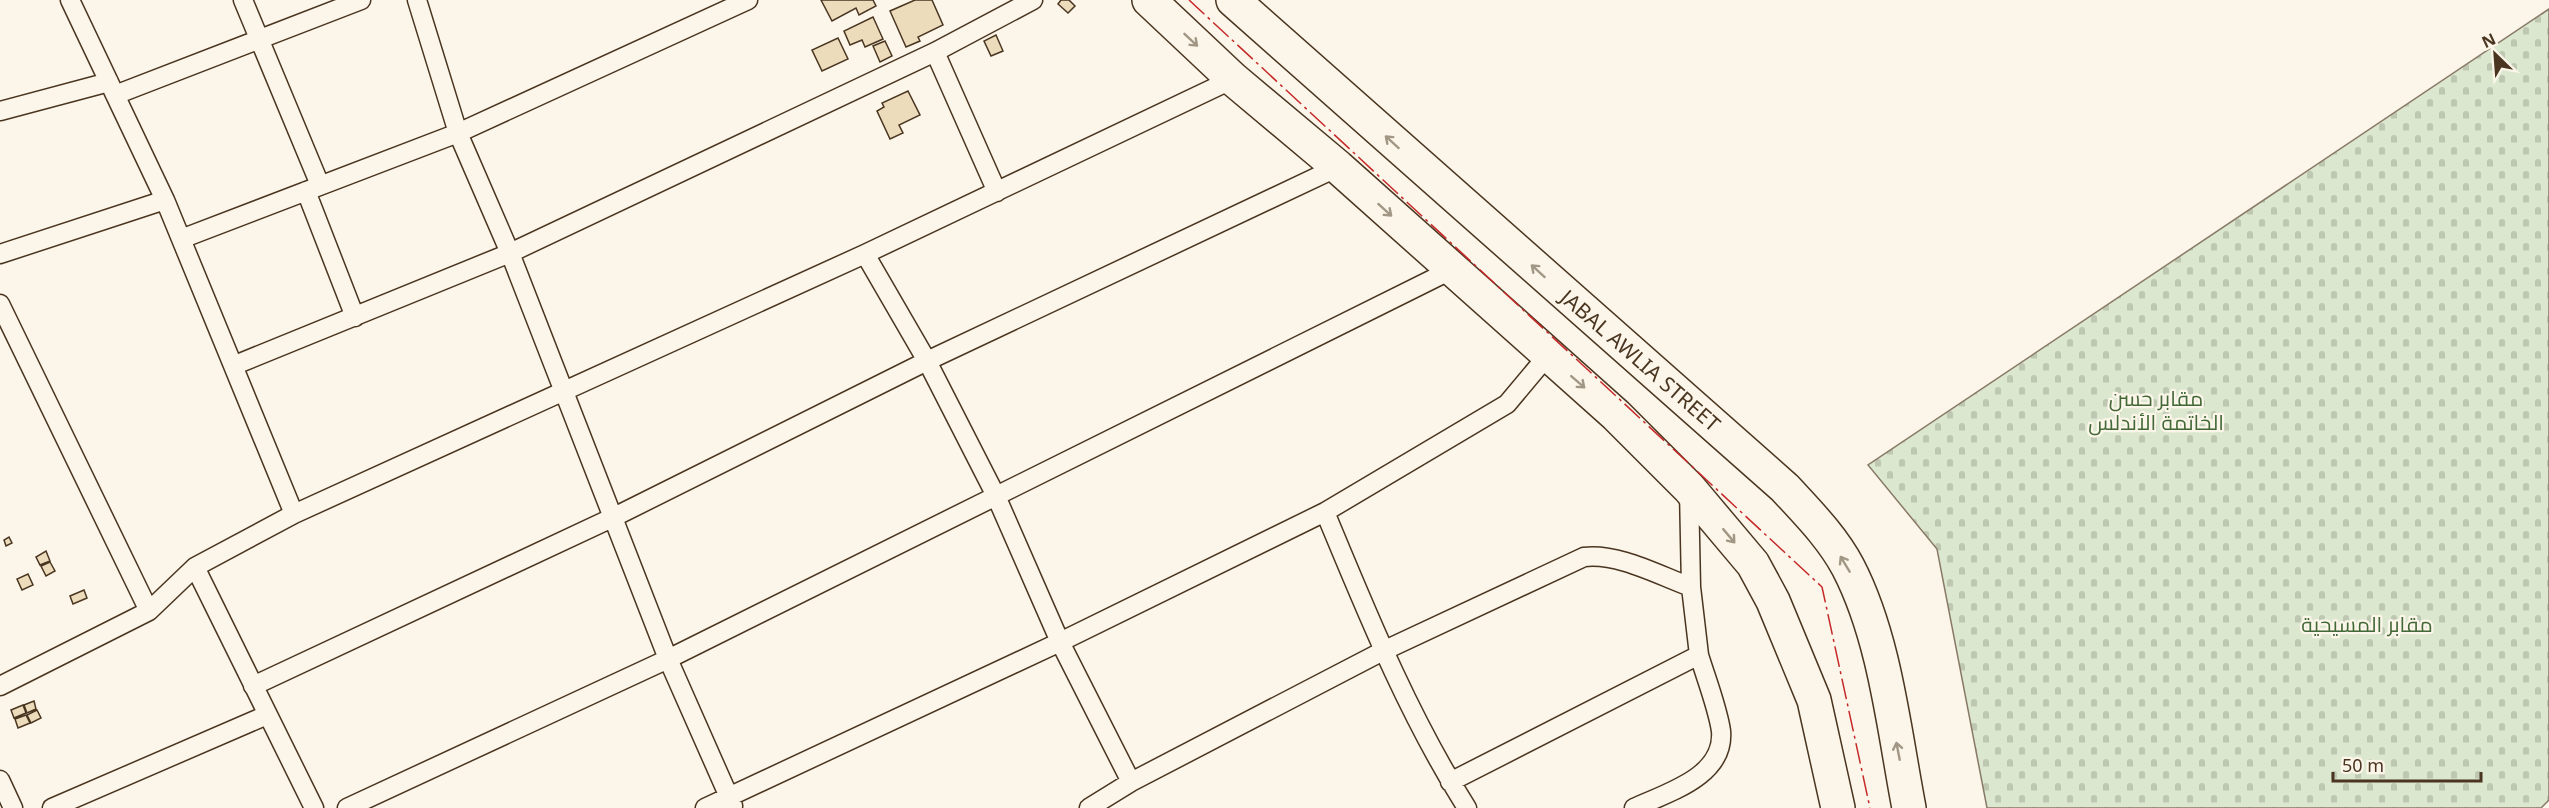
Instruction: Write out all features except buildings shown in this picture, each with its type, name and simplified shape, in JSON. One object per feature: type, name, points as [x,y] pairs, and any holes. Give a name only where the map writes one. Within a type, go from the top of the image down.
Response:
[{"type":"highway","points":[[1149,0],[1233,79],[1338,167],[1450,270],[1616,416],[1689,488],[1753,564],[1773,601],[1814,700],[1838,808]]},
{"type":"highway","name":"JABAL AWLIA STREET","points":[[1233,0],[1785,488],[1819,524],[1848,567],[1867,611],[1884,678],[1910,808]]},
{"type":"street","points":[[70,0],[165,200],[235,365],[294,514]]},
{"type":"street","points":[[243,0],[313,188],[355,317]]},
{"type":"street","points":[[0,111],[112,89],[259,41],[361,0]]},
{"type":"street","points":[[417,0],[458,133],[510,253],[615,517],[668,659],[731,802]]},
{"type":"street","points":[[181,239],[458,133],[748,0]]},
{"type":"street","points":[[235,365],[510,253],[935,52],[1033,0]]},
{"type":"street","points":[[935,52],[997,192]]},
{"type":"street","points":[[0,686],[149,610],[195,567],[294,514],[865,255],[1233,79]]},
{"type":"street","points":[[253,686],[615,517],[927,361],[1338,167]]},
{"type":"street","points":[[0,254],[165,200]]},
{"type":"street","points":[[865,255],[927,361],[996,496],[1060,642],[1131,782]]},
{"type":"street","points":[[347,808],[668,659],[1450,270]]},
{"type":"street","points":[[0,304],[149,610]]},
{"type":"street","points":[[705,808],[731,802],[1325,512],[1508,404],[1548,355]]},
{"type":"street","points":[[1634,808],[1691,782],[1705,770],[1718,751],[1721,732],[1700,655],[1691,587],[1689,488]]},
{"type":"street","points":[[1325,512],[1383,651],[1450,782],[1467,808]]},
{"type":"street","points":[[1089,808],[1131,782],[1383,651],[1584,557],[1600,555],[1691,587]]},
{"type":"street","points":[[195,567],[314,808]]},
{"type":"street","points":[[1450,782],[1700,655]]},
{"type":"street","points":[[52,808],[267,715]]},
{"type":"street","points":[[0,780],[13,808]]},
{"type":"green space","points":[[2549,9],[2549,800],[2541,808],[1987,808],[1937,549],[1868,465]]},
{"type":"power","points":[[1189,0],[1822,587],[1870,808]]},
{"type":"park label","name":"مقابر حسن الخاتمة الأندلس","points":[[2156,411]]},
{"type":"park label","name":"مقابر المسيحية","points":[[2367,625]]}]
